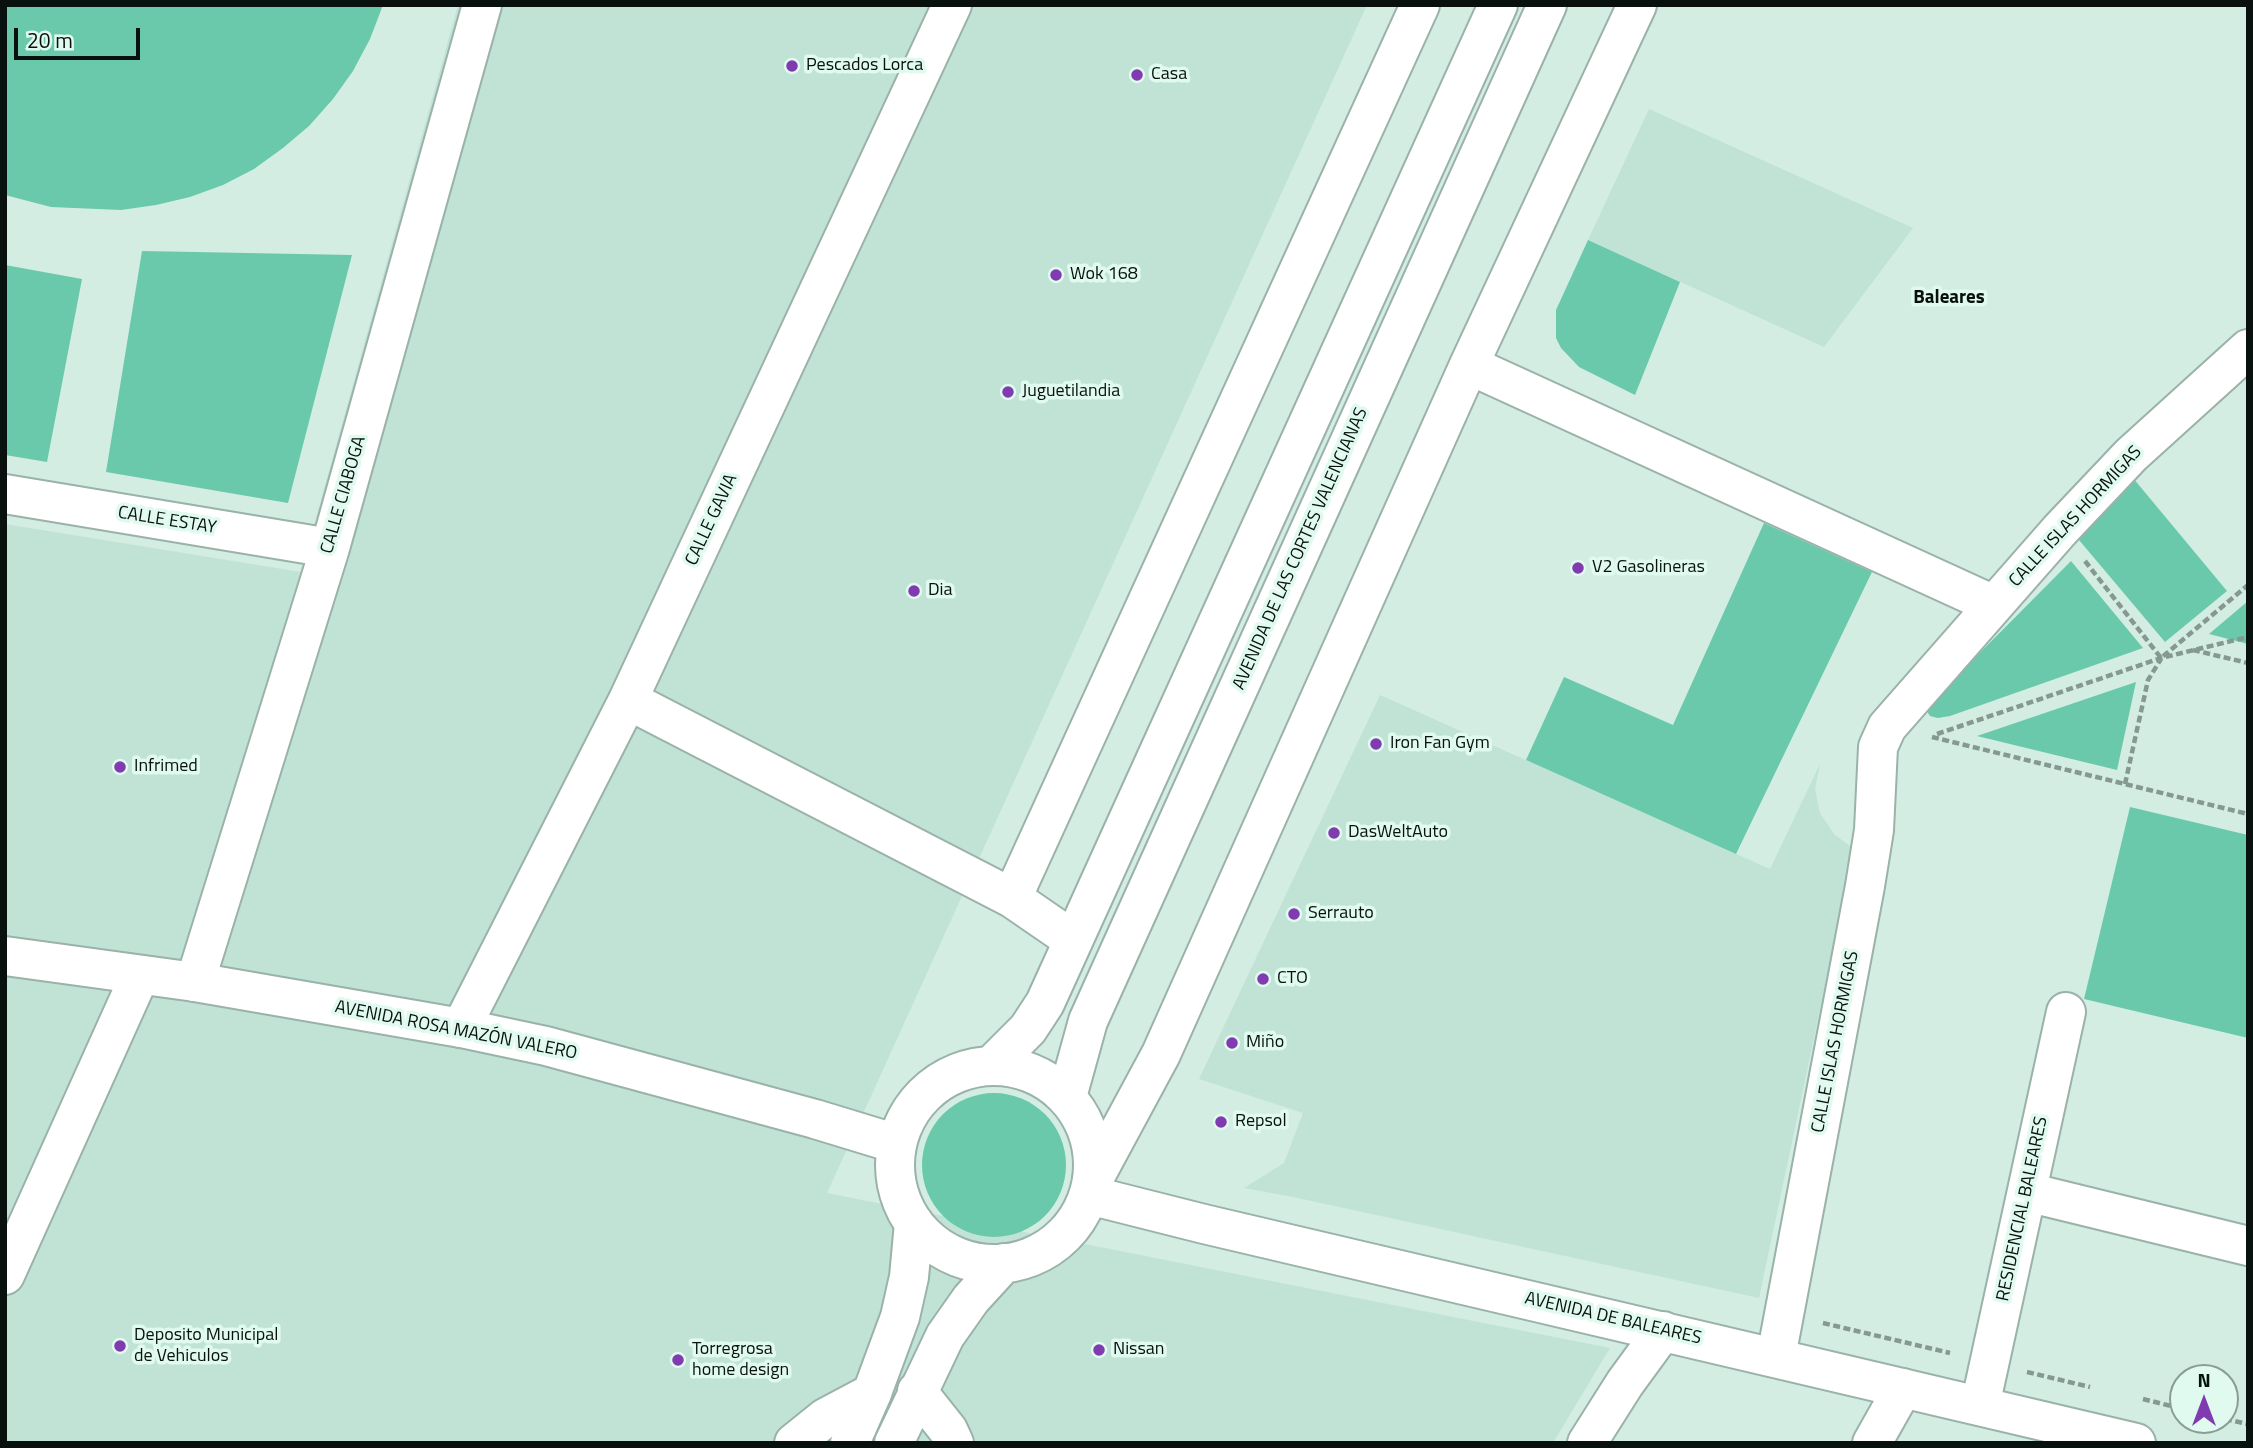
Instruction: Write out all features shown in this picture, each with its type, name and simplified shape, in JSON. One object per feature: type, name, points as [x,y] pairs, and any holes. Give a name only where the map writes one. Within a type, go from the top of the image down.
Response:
[{"type":"main road","name":"CALLE CIABOGA","points":[[195,982],[330,548],[482,5]]},
{"type":"main road","name":"CALLE GAVIA","points":[[461,1028],[628,700],[952,5]]},
{"type":"main road","points":[[1012,898],[1420,5]]},
{"type":"main road","points":[[991,1066],[1028,1029],[1045,1003],[1498,5]]},
{"type":"main road","name":"AVENIDA DE LAS CORTES VALENCIANAS","points":[[1067,1097],[1094,1009],[1547,5]]},
{"type":"main road","points":[[1091,1188],[1093,1152],[1084,1122],[1067,1097],[1045,1080],[1019,1069],[991,1066],[965,1071],[941,1081],[921,1099],[906,1119],[897,1144],[895,1172],[901,1199],[914,1223],[928,1238],[953,1254],[983,1263],[1023,1260],[1042,1252],[1073,1226],[1161,1054],[1469,365],[1637,5]]},
{"type":"main road","name":"CALLE ISLAS HORMIGAS","points":[[1776,1357],[1866,886],[1874,830],[1878,747],[1888,727],[2060,530],[2131,455],[2248,349]]},
{"type":"main road","points":[[1469,365],[1994,605]]},
{"type":"main road","name":"CALLE ESTAY","points":[[5,494],[330,548]]},
{"type":"main road","points":[[628,700],[1012,898],[1073,940]]},
{"type":"main road","name":"AVENIDA ROSA MAZÓN VALERO","points":[[5,956],[195,982],[461,1028],[546,1046],[897,1144]]},
{"type":"main road","points":[[5,1275],[141,975]]},
{"type":"main road","name":"RESIDENCIAL BALEARES","points":[[1980,1406],[2066,1012]]},
{"type":"main road","name":"AVENIDA DE BALEARES","points":[[1091,1188],[1204,1224],[2136,1443]]},
{"type":"main road","points":[[2027,1192],[2248,1246]]},
{"type":"main road","points":[[849,1443],[872,1393],[900,1317],[909,1277],[914,1223]]},
{"type":"main road","points":[[894,1443],[945,1336],[1003,1263]]},
{"type":"main road","points":[[1587,1443],[1625,1383],[1663,1331]]},
{"type":"main road","points":[[1872,1443],[1903,1388]]},
{"type":"main road","points":[[917,1391],[948,1430],[954,1443]]},
{"type":"main road","points":[[794,1443],[825,1418],[872,1393]]},
{"type":"path","points":[[2060,530],[2161,658]]},
{"type":"path","points":[[2124,784],[2148,680],[2161,658],[2248,585]]},
{"type":"path","points":[[1929,737],[2161,658],[2248,637]]},
{"type":"path","points":[[2192,650],[2248,663]]},
{"type":"path","points":[[1926,745],[1929,737]]},
{"type":"path","points":[[1929,737],[2248,814]]},
{"type":"path","points":[[1822,1322],[2093,1387]]},
{"type":"path","points":[[2132,1397],[2169,1406]]},
{"type":"shaded area","points":[[458,5],[1367,5],[827,1193],[1610,1348],[1553,1443],[5,1443],[5,524],[301,572]]},
{"type":"shaded area","points":[[1649,109],[1913,228],[1824,347],[1588,240]]},
{"type":"shaded area","points":[[1380,695],[1770,869],[1820,764],[1815,789],[1820,813],[1834,834],[1854,849],[1759,1298],[1244,1188],[1284,1163],[1303,1113],[1199,1079]]},
{"type":"green space","points":[[5,5],[383,5],[370,39],[353,71],[309,126],[283,148],[254,169],[223,185],[190,197],[121,210],[51,207],[5,195]]},
{"type":"green space","points":[[1588,240],[1680,282],[1635,395],[1579,367],[1561,348],[1556,338],[1556,310]]},
{"type":"green space","points":[[142,251],[352,255],[288,503],[106,472]]},
{"type":"green space","points":[[5,265],[82,279],[47,462],[5,455]]},
{"type":"green space","points":[[2133,478],[2227,591],[2165,642],[2079,540]]},
{"type":"green space","points":[[1764,523],[1872,572],[1736,854],[1526,760],[1564,677],[1673,725]]},
{"type":"green space","points":[[2071,561],[2143,648],[1950,716],[1930,716],[1928,705]]},
{"type":"green space","points":[[2248,601],[2248,644],[2209,634]]},
{"type":"green space","points":[[2136,682],[2117,770],[1977,736]]},
{"type":"green space","points":[[2130,807],[2248,835],[2248,1038],[2084,999]]},
{"type":"green space","points":[[994,1093],[1021,1099],[1045,1114],[1060,1138],[1066,1165],[1060,1192],[1045,1216],[1021,1231],[994,1237],[967,1231],[943,1216],[928,1192],[922,1165],[928,1138],[943,1114],[967,1099]]},
{"type":"place","name":"Pescados Lorca","points":[[792,66]]},
{"type":"place","name":"Casa","points":[[1137,75]]},
{"type":"place","name":"Wok 168","points":[[1056,275]]},
{"type":"place","name":"Juguetilandia","points":[[1008,392]]},
{"type":"place","name":"V2 Gasolineras","points":[[1578,568]]},
{"type":"place","name":"Dia","points":[[914,591]]},
{"type":"place","name":"Iron Fan Gym","points":[[1376,744]]},
{"type":"place","name":"Infrimed","points":[[120,767]]},
{"type":"place","name":"DasWeltAuto","points":[[1334,833]]},
{"type":"place","name":"Serrauto","points":[[1294,914]]},
{"type":"place","name":"CTO","points":[[1263,979]]},
{"type":"place","name":"Miño","points":[[1232,1043]]},
{"type":"place","name":"Repsol","points":[[1221,1122]]},
{"type":"place","name":"Deposito Municipal de Vehiculos","points":[[120,1346]]},
{"type":"place","name":"Nissan","points":[[1099,1350]]},
{"type":"place","name":"Torregrosa home design","points":[[678,1360]]},
{"type":"district","name":"Baleares","points":[[1949,298]]}]
